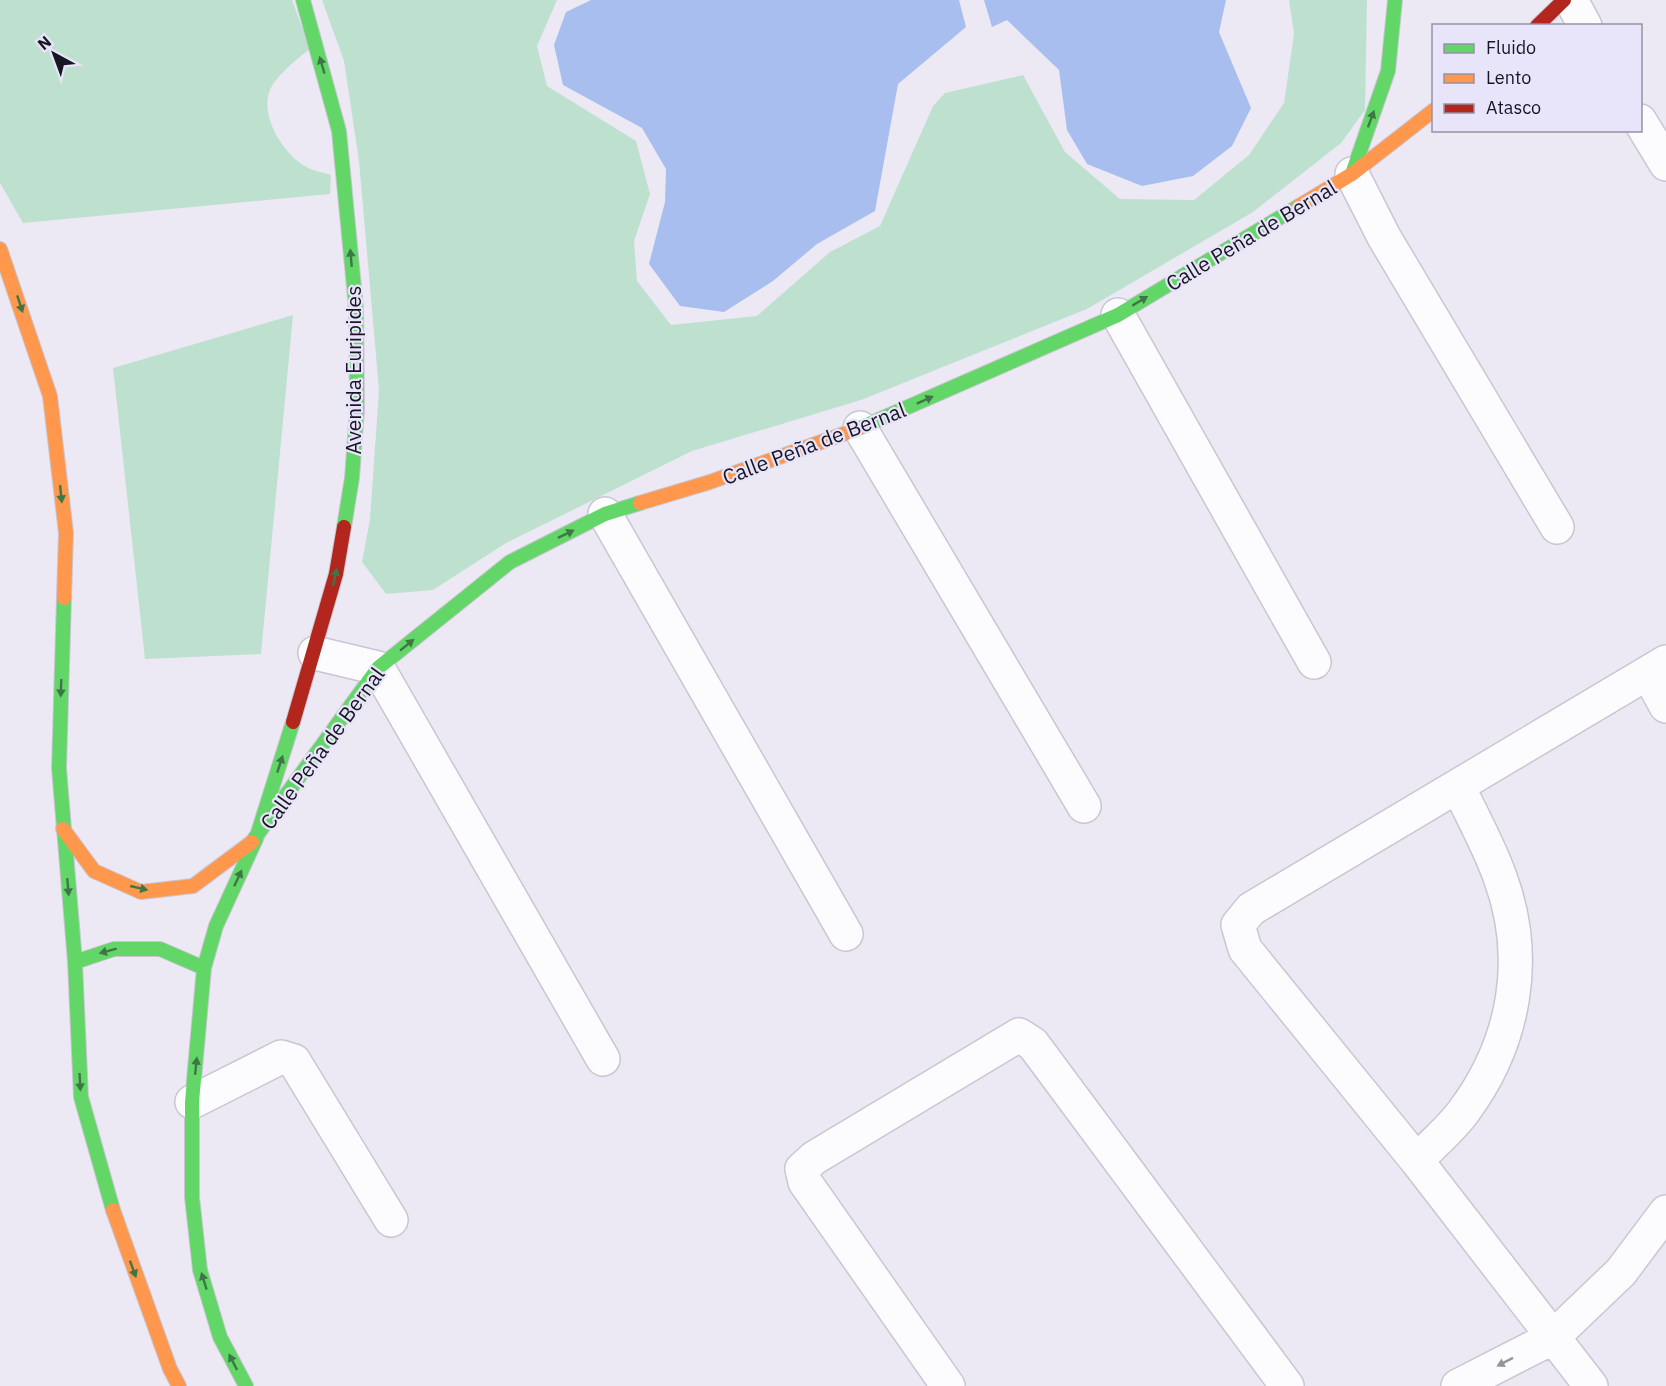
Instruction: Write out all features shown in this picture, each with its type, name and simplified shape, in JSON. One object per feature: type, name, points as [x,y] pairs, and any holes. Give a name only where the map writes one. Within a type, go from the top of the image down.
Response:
[{"type":"street","name":"Avenida Euripides","points":[[256,840],[315,653],[336,574],[352,478],[357,409],[356,308],[339,131],[303,0]]},
{"type":"street","points":[[1395,0],[1388,71],[1352,174],[1384,237],[1557,527]]},
{"type":"street","points":[[1540,24],[1564,0]]},
{"type":"street","points":[[1571,0],[1584,24]]},
{"type":"street","name":"Calle Peña de Bernal","points":[[256,840],[378,668],[510,562],[605,514],[710,482],[860,428],[1118,315],[1352,174],[1432,112]]},
{"type":"street","points":[[1642,123],[1666,165]]},
{"type":"street","points":[[0,249],[50,396],[66,533],[59,768],[75,962],[81,1098],[121,1236],[170,1369],[179,1386]]},
{"type":"street","points":[[1118,315],[1314,662]]},
{"type":"street","points":[[860,428],[1084,806]]},
{"type":"street","points":[[605,514],[846,934]]},
{"type":"street","points":[[315,653],[378,668],[603,1059]]},
{"type":"street","points":[[1591,1386],[1417,1161],[1245,949],[1238,925],[1251,909],[1657,668],[1666,706]]},
{"type":"street","points":[[1417,1161],[1464,1111],[1501,1050],[1517,981],[1514,925],[1500,877],[1458,786]]},
{"type":"street","points":[[63,829],[94,871],[141,892],[193,886],[256,840]]},
{"type":"street","points":[[246,1386],[220,1337],[200,1270],[192,1197],[192,1102],[204,968],[216,926],[256,840]]},
{"type":"street","points":[[75,962],[114,949],[160,949],[204,968]]},
{"type":"street","points":[[948,1386],[805,1182],[802,1169],[814,1158],[1019,1035],[1033,1044],[1287,1386]]},
{"type":"street","points":[[192,1102],[281,1057],[294,1061],[391,1220]]},
{"type":"street","points":[[1458,1386],[1552,1338],[1621,1272],[1666,1212]]},
{"type":"green space","points":[[0,0],[292,0],[310,49],[286,69],[273,84],[267,106],[269,118],[280,141],[296,160],[311,169],[331,175],[330,194],[23,223],[0,183]]},
{"type":"green space","points":[[322,0],[557,0],[537,46],[547,86],[636,141],[650,194],[634,241],[637,281],[671,325],[757,316],[830,252],[880,226],[933,106],[945,93],[1023,75],[1065,152],[1120,199],[1194,200],[1249,155],[1284,103],[1294,34],[1289,0],[1367,0],[1365,110],[1341,143],[1253,212],[1087,309],[861,400],[692,451],[506,543],[433,590],[386,594],[362,562],[370,519],[379,390],[359,161],[344,61]]},
{"type":"green space","points":[[293,315],[261,654],[145,659],[113,368]]},
{"type":"water","points":[[591,0],[959,0],[966,27],[898,84],[875,211],[817,244],[773,281],[724,312],[680,306],[649,264],[665,202],[666,169],[642,128],[563,85],[554,45],[566,12]]},
{"type":"water","points":[[984,0],[1226,0],[1219,32],[1251,108],[1232,146],[1193,176],[1142,186],[1087,164],[1067,130],[1059,70],[1007,20],[992,27]]},
{"type":"traffic: fast","points":[[303,0],[339,131],[356,308],[357,409],[352,478],[344,527]]},
{"type":"traffic: fast","points":[[1352,174],[1388,71],[1395,0]]},
{"type":"traffic: fast","points":[[860,428],[1118,315],[1299,206]]},
{"type":"traffic: fast","points":[[252,842],[378,668],[510,562],[605,514],[640,503]]},
{"type":"traffic: fast","points":[[64,598],[59,768],[75,962],[81,1097],[113,1210]]},
{"type":"traffic: fast","points":[[246,1386],[220,1337],[200,1270],[192,1197],[192,1102],[204,968],[216,926],[256,839],[293,722]]},
{"type":"traffic: fast","points":[[75,962],[114,949],[160,949],[204,968]]},
{"type":"traffic: slow","points":[[1299,206],[1352,174],[1432,112]]},
{"type":"traffic: slow","points":[[0,249],[50,396],[66,533],[64,598]]},
{"type":"traffic: slow","points":[[640,503],[710,482],[860,428]]},
{"type":"traffic: slow","points":[[63,829],[94,871],[141,892],[193,886],[252,842]]},
{"type":"traffic: slow","points":[[113,1210],[170,1369],[179,1386]]},
{"type":"traffic: jam","points":[[1539,24],[1564,0]]},
{"type":"traffic: jam","points":[[293,722],[336,574],[344,527]]}]
